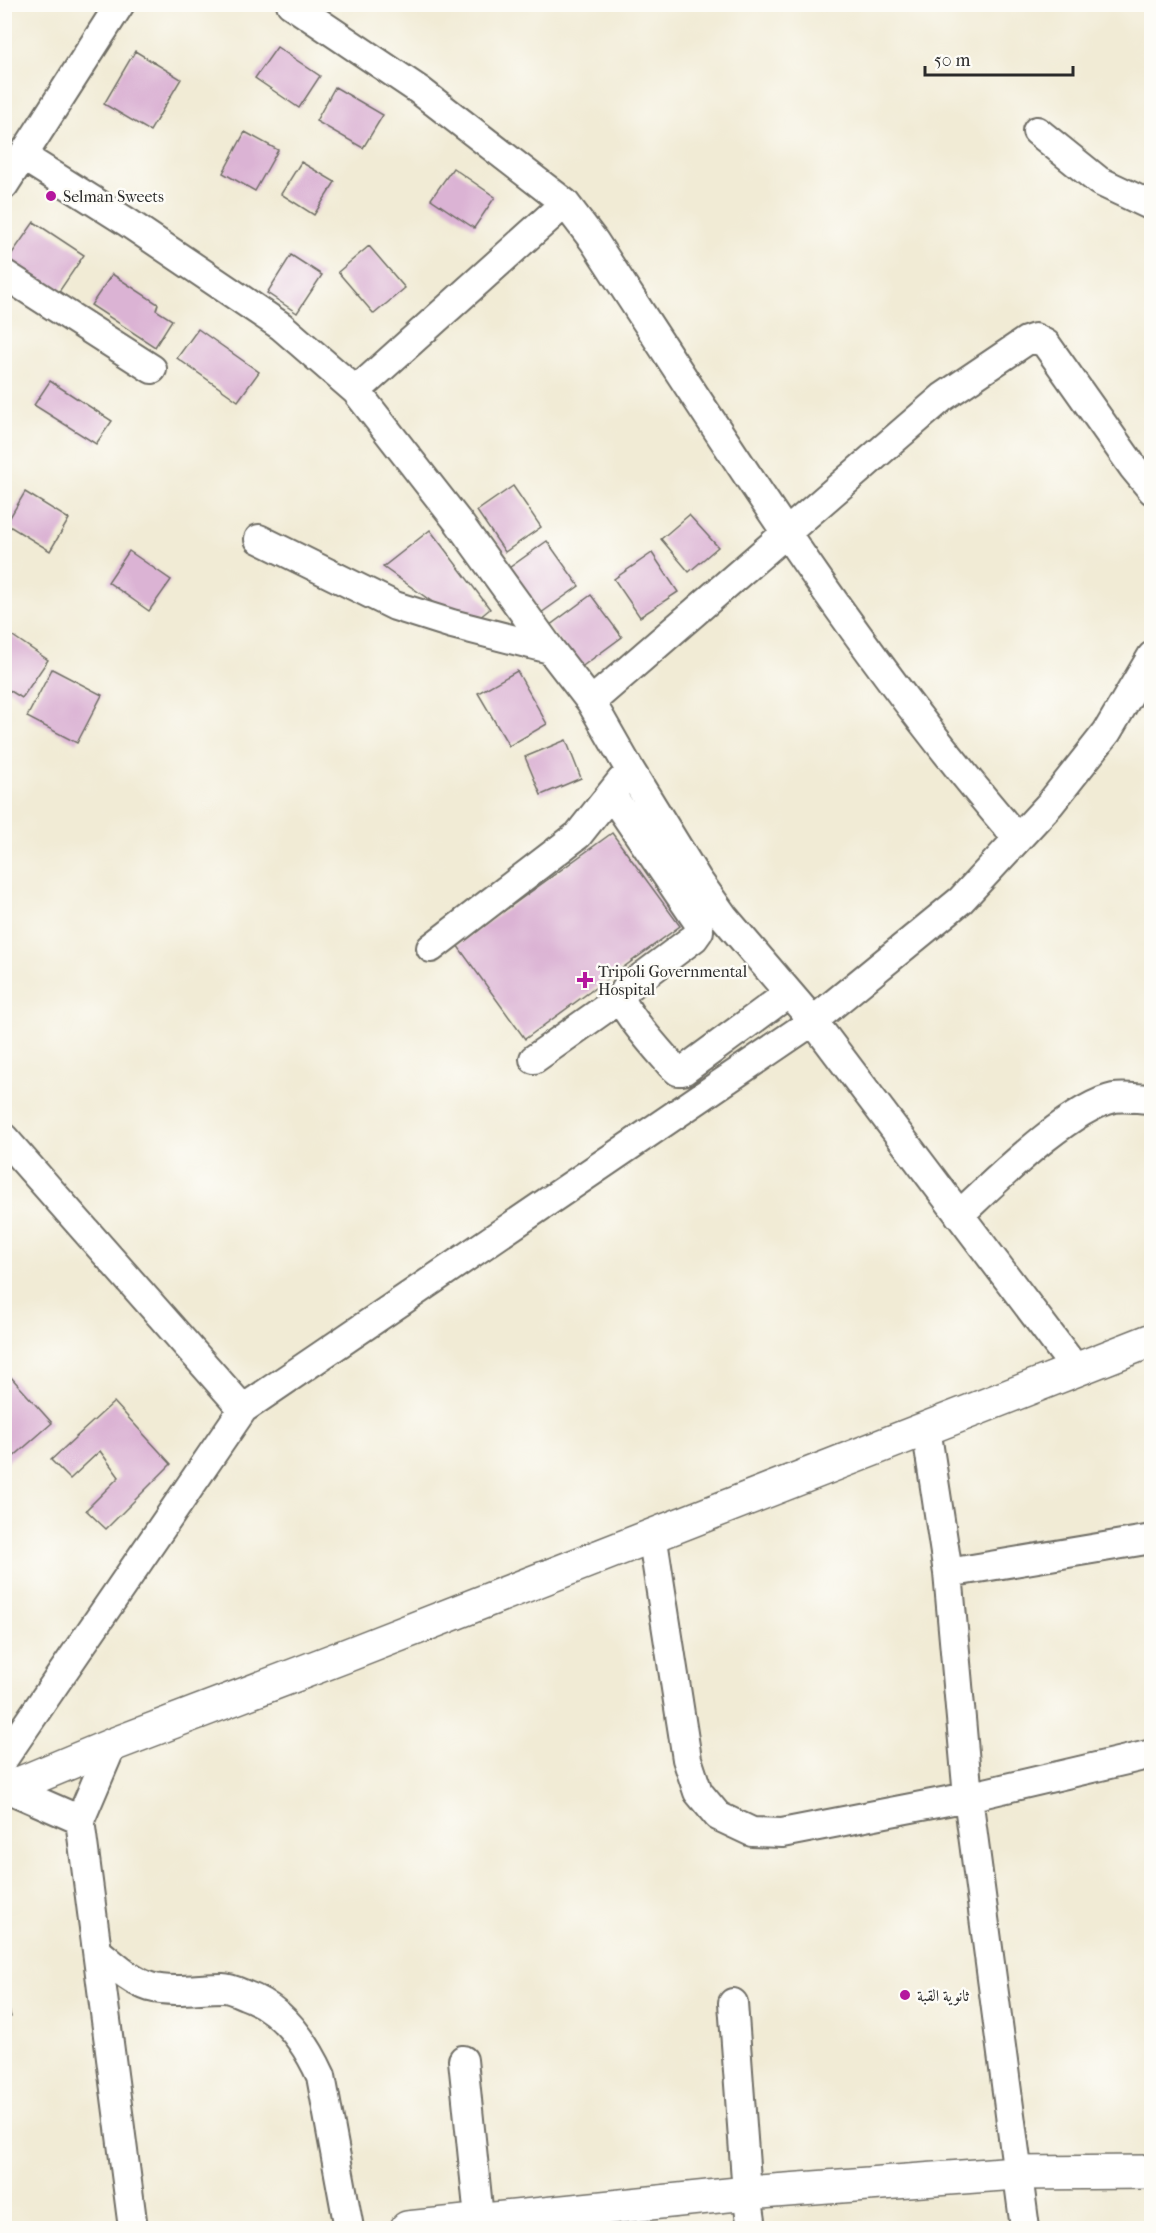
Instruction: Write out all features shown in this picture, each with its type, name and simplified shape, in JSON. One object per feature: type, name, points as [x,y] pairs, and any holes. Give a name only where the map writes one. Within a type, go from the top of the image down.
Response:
[{"type":"main road","points":[[5,1779],[112,1745],[1075,1368],[1152,1340]]},
{"type":"main road","points":[[407,2229],[480,2224],[747,2193],[1016,2173],[1152,2172]]},
{"type":"street","points":[[4,185],[120,4]]},
{"type":"street","points":[[291,4],[419,90],[565,202],[594,241],[787,534],[858,634],[972,786],[1017,838]]},
{"type":"street","points":[[1037,131],[1099,181],[1152,206]]},
{"type":"street","points":[[24,157],[127,222],[281,326],[356,391],[459,523],[591,702],[697,879],[724,917],[813,1021],[1075,1368]]},
{"type":"street","points":[[356,391],[565,202]]},
{"type":"street","points":[[4,274],[152,369]]},
{"type":"street","points":[[591,702],[943,397],[1026,341],[1035,338],[1046,344],[1133,467],[1152,490]]},
{"type":"street","points":[[259,539],[395,606],[452,624],[550,649]]},
{"type":"street","points":[[80,1820],[5,1779],[243,1409],[813,1021],[960,900],[1050,804],[1107,732],[1152,656]]},
{"type":"street","points":[[431,948],[578,835],[630,770]]},
{"type":"street","points":[[611,794],[698,922],[699,931],[694,938],[626,989],[622,1001],[671,1065],[678,1071],[682,1071],[789,993]]},
{"type":"street","points":[[534,1059],[623,996]]},
{"type":"street","points":[[959,1215],[1029,1152],[1092,1106],[1116,1097],[1152,1099]]},
{"type":"street","points":[[7,1145],[243,1409]]},
{"type":"street","points":[[926,1428],[948,1574],[968,1797],[1024,2229]]},
{"type":"street","points":[[652,1534],[687,1759],[698,1792],[718,1816],[752,1832],[782,1833],[968,1797],[1152,1754]]},
{"type":"street","points":[[948,1574],[1152,1539]]},
{"type":"street","points":[[112,1745],[80,1820],[133,2229]]},
{"type":"street","points":[[97,1951],[129,1977],[150,1987],[180,1990],[226,1988],[255,1998],[278,2014],[295,2031],[310,2053],[321,2076],[349,2229]]},
{"type":"street","points":[[733,2003],[747,2193],[752,2229]]},
{"type":"street","points":[[463,2060],[480,2224]]},
{"type":"building","points":[[277,47],[320,76],[299,108],[255,78]]},
{"type":"building","points":[[135,51],[181,79],[150,131],[104,104]]},
{"type":"building","points":[[335,87],[383,115],[363,148],[316,121]]},
{"type":"building","points":[[245,132],[278,150],[255,191],[223,173]]},
{"type":"building","points":[[301,162],[335,182],[314,215],[281,194]]},
{"type":"building","points":[[453,168],[495,197],[474,228],[431,199]]},
{"type":"building","points":[[34,222],[84,255],[54,299],[4,265]]},
{"type":"building","points":[[369,246],[405,288],[374,314],[338,272]]},
{"type":"building","points":[[291,255],[322,275],[297,313],[267,293]]},
{"type":"building","points":[[112,274],[158,304],[156,310],[172,320],[155,347],[91,305]]},
{"type":"building","points":[[198,329],[259,372],[238,401],[177,358]]},
{"type":"building","points":[[50,381],[112,421],[96,444],[34,405]]},
{"type":"building","points":[[513,486],[541,527],[505,552],[477,511]]},
{"type":"building","points":[[25,492],[69,519],[50,551],[6,524]]},
{"type":"building","points":[[689,515],[718,547],[689,572],[661,539]]},
{"type":"building","points":[[430,530],[490,609],[479,618],[434,603],[383,567]]},
{"type":"building","points":[[547,541],[579,586],[541,613],[509,568]]},
{"type":"building","points":[[129,551],[171,580],[149,611],[108,582]]},
{"type":"building","points":[[652,553],[678,592],[640,617],[614,579]]},
{"type":"building","points":[[591,595],[622,637],[580,668],[549,626]]},
{"type":"building","points":[[7,632],[48,660],[22,698],[4,687],[4,636]]},
{"type":"building","points":[[52,669],[102,695],[77,743],[27,717]]},
{"type":"building","points":[[517,671],[547,724],[509,746],[478,693]]},
{"type":"building","points":[[566,740],[581,778],[541,795],[525,757]]},
{"type":"building","name":"Tripoli Governmental Hospital","points":[[612,833],[680,926],[525,1039],[457,945]]},
{"type":"building","points":[[10,1376],[52,1423],[4,1465],[4,1381]]},
{"type":"building","points":[[114,1402],[171,1464],[106,1529],[86,1510],[119,1477],[100,1451],[70,1479],[51,1460]]},
{"type":"building","points":[[4,1991],[11,2017],[4,2018]]},
{"type":"place","name":"Selman Sweets","points":[[51,196]]},
{"type":"place","name":"Tripoli Governmental Hospital","points":[[585,980]]},
{"type":"place","name":"ثانوية القبة","points":[[905,1995]]}]
